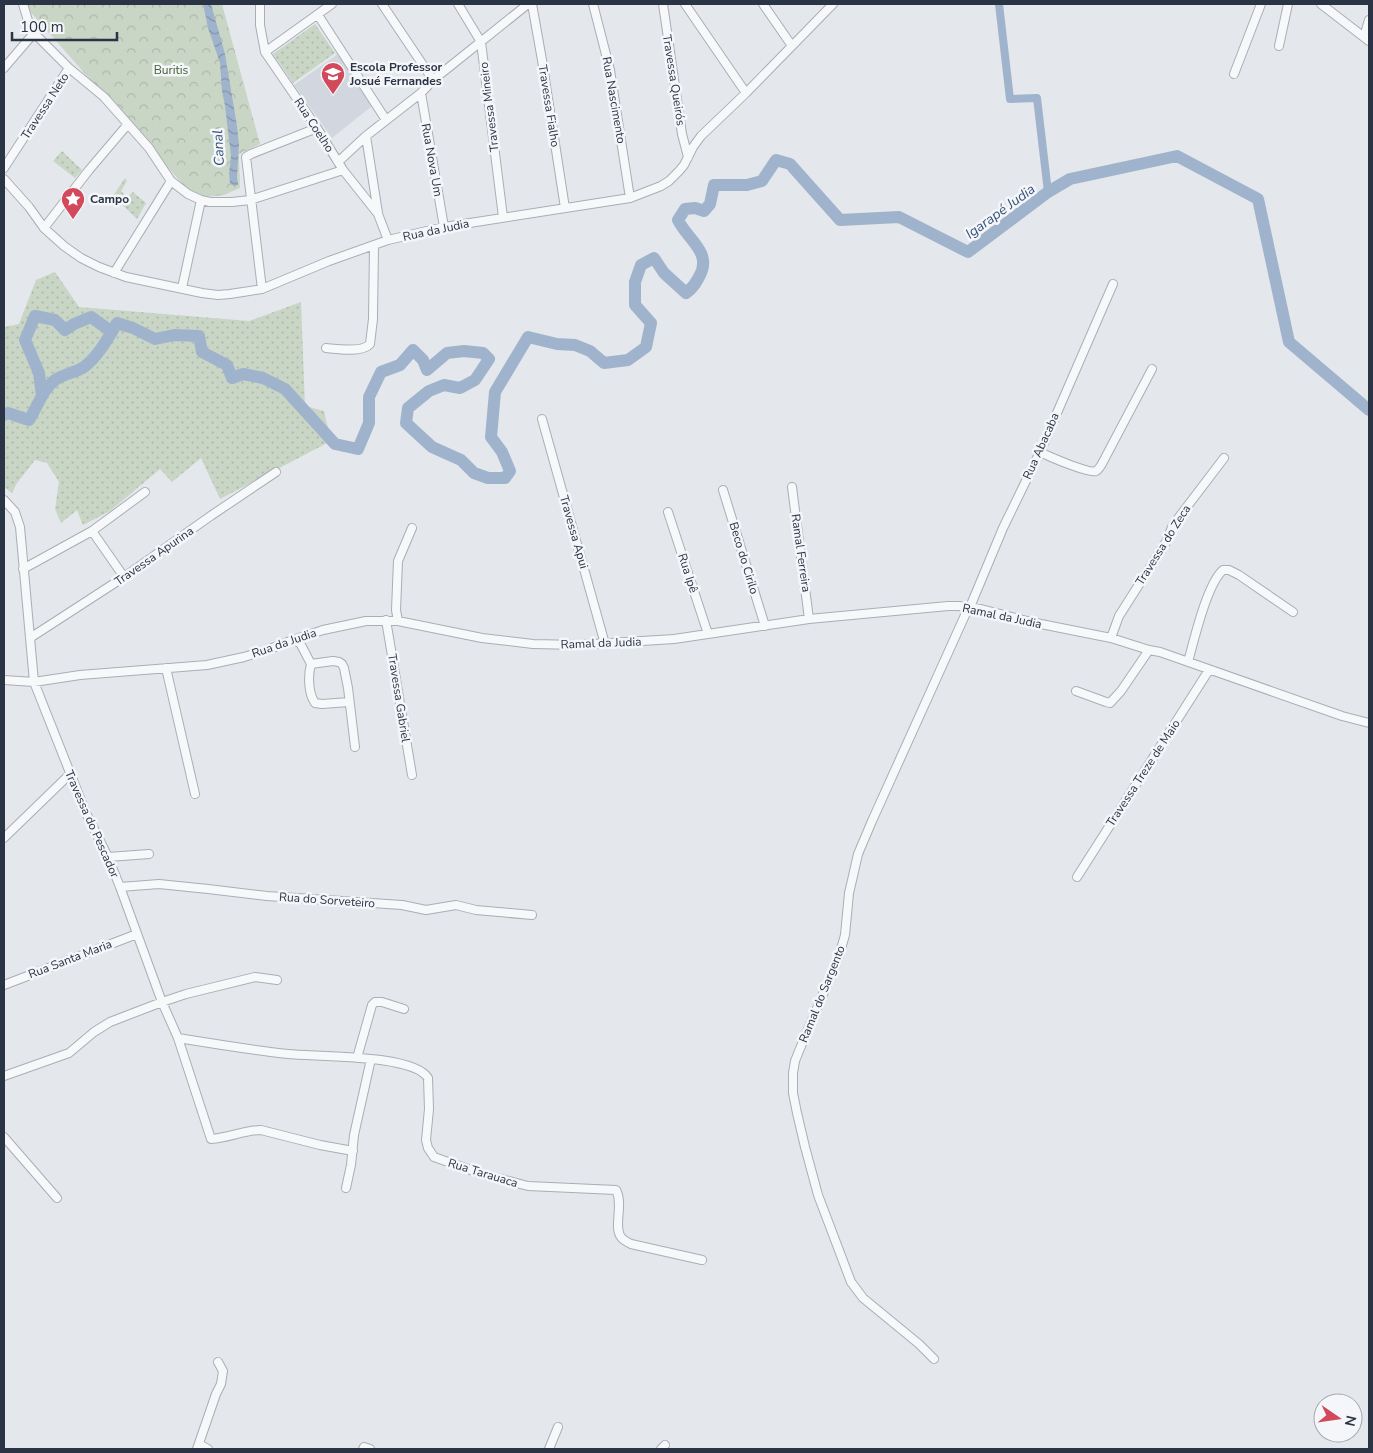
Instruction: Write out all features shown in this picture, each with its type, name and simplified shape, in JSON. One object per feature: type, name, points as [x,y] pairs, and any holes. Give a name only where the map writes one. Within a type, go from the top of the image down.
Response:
[{"type":"street","points":[[23,4],[34,34],[69,68],[104,97],[148,148],[171,181],[188,194],[201,200],[224,202],[250,200],[343,170]]},
{"type":"street","name":"Rua Coelho","points":[[260,4],[260,25],[265,52],[343,170],[378,214],[388,240]]},
{"type":"street","points":[[265,52],[332,4]]},
{"type":"street","points":[[382,4],[433,80]]},
{"type":"street","name":"Travessa Mineiro","points":[[458,4],[481,42],[503,217]]},
{"type":"street","points":[[338,162],[366,136],[421,93],[433,80],[528,4]]},
{"type":"street","name":"Travessa Fialho","points":[[532,4],[565,208]]},
{"type":"street","name":"Rua Nascimento","points":[[593,4],[610,70],[630,198]]},
{"type":"street","name":"Travessa Queirós","points":[[663,4],[682,134],[688,157]]},
{"type":"street","points":[[685,4],[746,93]]},
{"type":"street","points":[[763,4],[792,46]]},
{"type":"street","name":"Rua da Judia","points":[[4,179],[29,207],[44,228],[64,246],[81,258],[99,267],[114,273],[218,295],[262,289],[388,240],[444,227],[630,198],[661,186],[679,171],[700,136],[746,93],[833,4]]},
{"type":"street","points":[[1234,74],[1262,4]]},
{"type":"street","points":[[1279,46],[1288,4]]},
{"type":"street","points":[[1321,4],[1367,39]]},
{"type":"street","points":[[318,14],[386,120]]},
{"type":"street","points":[[1367,39],[1369,20]]},
{"type":"street","points":[[4,68],[34,34]]},
{"type":"street","name":"Travessa Neto","points":[[4,168],[69,68]]},
{"type":"street","name":"Rua Nova Um","points":[[421,93],[444,227]]},
{"type":"street","points":[[44,228],[128,124]]},
{"type":"street","points":[[262,289],[246,157],[317,128]]},
{"type":"street","points":[[366,136],[378,214]]},
{"type":"street","points":[[114,273],[171,181]]},
{"type":"street","points":[[182,288],[201,200]]},
{"type":"street","points":[[326,348],[338,350],[358,349],[365,348],[370,344],[373,319],[374,246]]},
{"type":"street","name":"Rua Abacaba","points":[[970,607],[1113,284]]},
{"type":"street","points":[[1040,452],[1074,466],[1093,472],[1096,471],[1105,458],[1152,369]]},
{"type":"street","name":"Travessa Apui","points":[[542,420],[605,644]]},
{"type":"street","name":"Travessa do Zeca","points":[[1111,638],[1119,616],[1166,542],[1173,525],[1224,458]]},
{"type":"street","name":"Travessa Apurina","points":[[30,638],[124,577],[276,472]]},
{"type":"street","name":"Ramal Ferreira","points":[[792,487],[809,619]]},
{"type":"street","name":"Beco do Cirilo","points":[[723,490],[765,626]]},
{"type":"street","points":[[23,568],[92,531],[145,492]]},
{"type":"street","name":"Travessa do Pescador","points":[[5,502],[18,518],[34,682],[86,813],[120,886],[136,934],[178,1038],[211,1139],[262,1130],[320,1145],[353,1151]]},
{"type":"street","name":"Rua Ipê","points":[[668,512],[708,634]]},
{"type":"street","points":[[398,621],[396,610],[398,561],[412,528]]},
{"type":"street","points":[[92,531],[124,577]]},
{"type":"street","points":[[1188,662],[1208,596],[1220,574],[1226,570],[1239,575],[1293,612]]},
{"type":"street","name":"Ramal da Judia","points":[[533,644],[578,645],[674,639],[809,619],[932,607],[970,607],[1030,622],[1111,638],[1160,652],[1342,716],[1369,723]]},
{"type":"street","name":"Ramal do Sargento","points":[[934,1359],[919,1344],[863,1298],[851,1282],[818,1195],[793,1093],[793,1073],[795,1061],[839,956],[845,935],[849,893],[858,854],[970,607]]},
{"type":"street","name":"Travessa Gabriel","points":[[386,620],[412,775]]},
{"type":"street","name":"Rua da Judia","points":[[4,680],[34,682],[80,675],[207,664],[244,658],[323,630],[366,621],[398,621],[482,638],[533,644]]},
{"type":"street","points":[[293,640],[300,644],[311,664],[309,670],[311,695],[315,703],[349,702]]},
{"type":"street","points":[[1076,692],[1110,702],[1121,691],[1150,650]]},
{"type":"street","points":[[311,664],[333,661],[342,664],[355,748]]},
{"type":"street","points":[[166,668],[195,794]]},
{"type":"street","name":"Travessa Treze de Maio","points":[[1077,877],[1209,670]]},
{"type":"street","points":[[4,838],[70,774]]},
{"type":"street","points":[[108,857],[149,854]]},
{"type":"street","name":"Rua do Sorveteiro","points":[[120,886],[159,884],[276,897],[402,905],[426,910],[456,905],[476,910],[532,914]]},
{"type":"street","name":"Rua Santa Maria","points":[[4,984],[136,934]]},
{"type":"street","points":[[4,1076],[69,1053],[94,1032],[110,1022],[162,1002],[255,977],[277,980]]},
{"type":"street","points":[[357,1058],[372,1004],[382,1002],[404,1009]]},
{"type":"street","name":"Rua Tarauaca","points":[[178,1038],[291,1054],[371,1059],[411,1066],[426,1074],[428,1078],[426,1140],[428,1148],[434,1157],[482,1174],[528,1186],[616,1190],[619,1200],[618,1229],[623,1240],[631,1244],[702,1260]]},
{"type":"street","points":[[346,1188],[352,1165],[354,1136],[371,1059]]},
{"type":"street","points":[[4,1137],[57,1198]]},
{"type":"street","points":[[208,1449],[198,1447],[221,1384],[223,1371],[218,1362]]},
{"type":"street","points":[[548,1449],[558,1427]]},
{"type":"street","points":[[362,1449],[364,1447],[370,1449]]},
{"type":"shaded area","name":"Escola Professor Josué Fernandes","points":[[338,54],[372,106],[332,138],[294,85]]},
{"type":"green space","name":"Buritis","points":[[27,4],[222,4],[260,144],[239,154],[240,188],[224,195],[203,197],[186,188],[27,8]]},
{"type":"green space","points":[[315,24],[335,53],[293,83],[273,54]]},
{"type":"green space","points":[[62,151],[82,170],[75,178],[53,161]]},
{"type":"green space","points":[[125,178],[127,181],[121,191],[127,197],[133,192],[146,203],[137,219],[113,196]]},
{"type":"green space","points":[[55,272],[79,307],[249,321],[301,302],[305,406],[324,411],[331,441],[220,499],[201,458],[172,482],[160,469],[110,511],[83,525],[77,510],[61,523],[55,509],[59,482],[47,463],[35,460],[17,483],[12,493],[4,487],[4,327],[19,324],[36,280]]},
{"type":"water","points":[[203,4],[211,4],[225,54],[239,145],[238,185],[234,186],[230,183],[231,156],[220,63],[208,28]]},
{"type":"waterway","points":[[999,4],[1010,99],[1037,98],[1048,192]]},
{"type":"waterway","name":"Igarapé Judia","points":[[4,415],[8,413],[29,420],[43,393],[51,384],[58,378],[89,363],[117,323],[133,328],[155,339],[174,335],[199,336],[202,352],[227,365],[232,378],[243,374],[263,378],[285,389],[335,444],[358,449],[369,423],[369,397],[381,372],[400,365],[413,350],[423,360],[427,370],[447,353],[464,351],[483,353],[489,359],[475,380],[460,388],[444,385],[429,391],[408,408],[406,423],[432,447],[461,460],[474,473],[488,478],[505,478],[510,471],[502,452],[491,437],[495,392],[528,337],[557,344],[575,345],[590,351],[604,363],[628,360],[646,347],[651,323],[635,305],[635,282],[641,265],[654,258],[664,273],[686,293],[696,283],[703,267],[703,259],[701,252],[678,220],[685,209],[695,208],[704,211],[710,204],[714,185],[747,185],[762,181],[776,160],[790,164],[840,220],[899,217],[968,252],[1048,192],[1070,179],[1177,156],[1258,199],[1289,342],[1369,410]]},
{"type":"waterway","points":[[42,396],[39,373],[25,340],[35,316],[55,320],[65,330],[91,317],[112,332]]},
{"type":"place","name":"Escola Professor Josué Fernandes","points":[[333,95]]},
{"type":"place","name":"Campo","points":[[73,220]]},
{"type":"water label","name":"Canal","points":[[218,148]]}]
